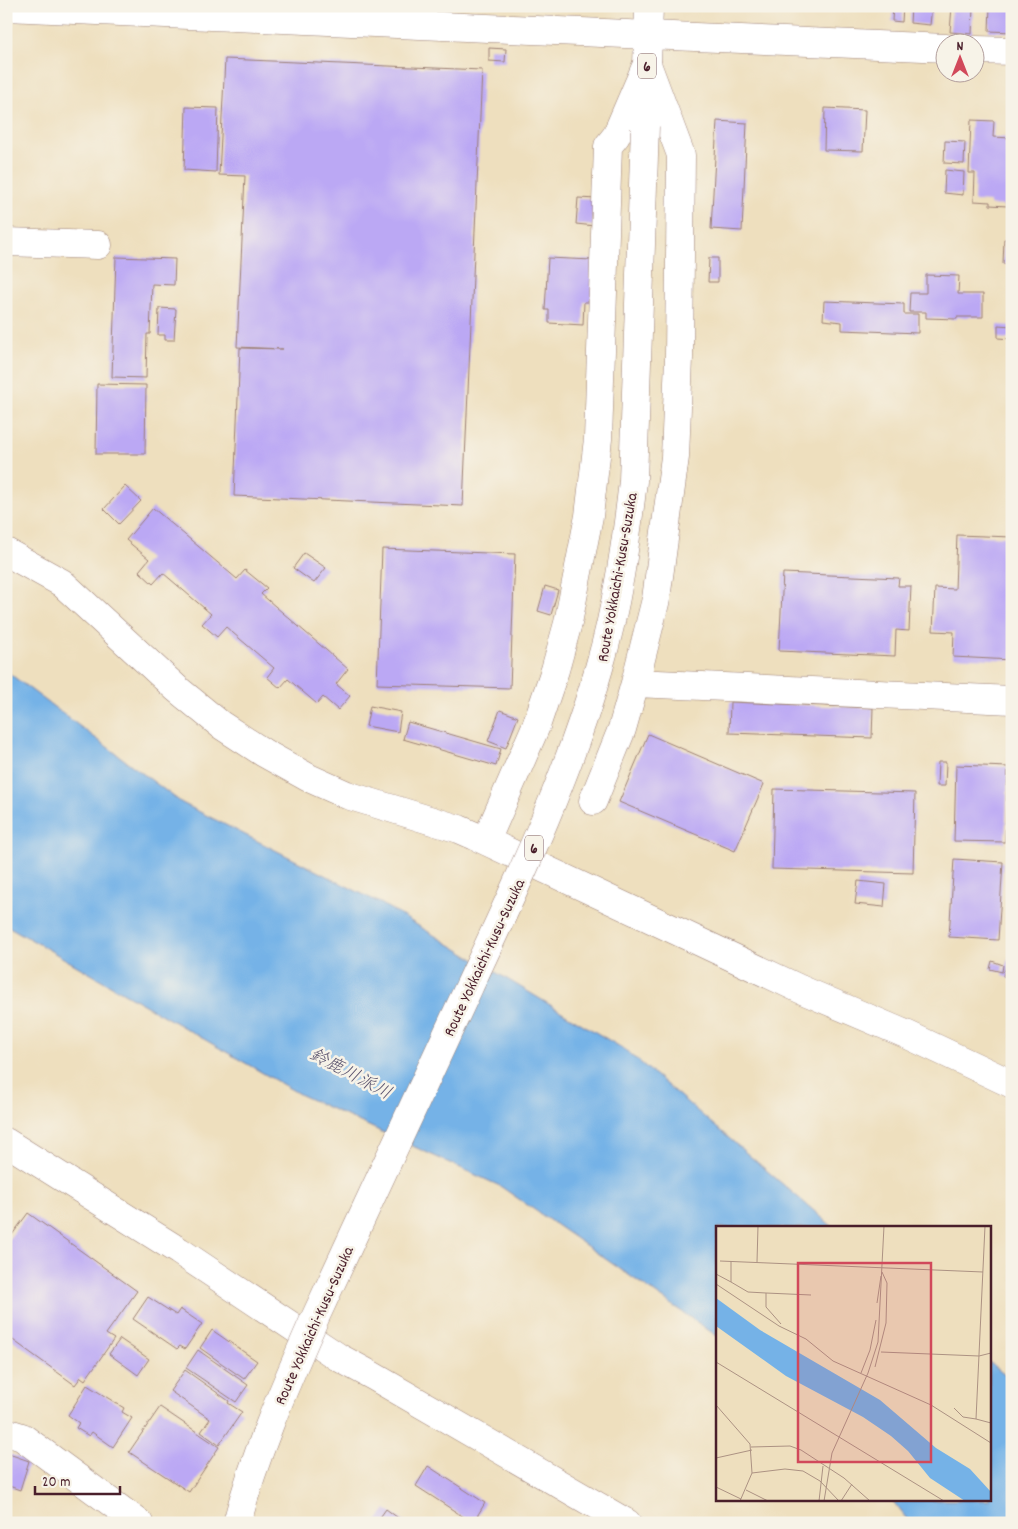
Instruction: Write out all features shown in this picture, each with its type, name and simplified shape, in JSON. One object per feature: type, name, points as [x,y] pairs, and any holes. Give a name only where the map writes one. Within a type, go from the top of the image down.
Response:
[{"type":"street","name":"Route Yokkaichi-Kusu-Suzuka","points":[[237,1523],[257,1459],[280,1398],[314,1320],[537,842],[586,714],[600,665],[614,608],[633,481],[649,6]]},
{"type":"street","points":[[6,7],[936,48]]},
{"type":"street","points":[[986,50],[1012,51]]},
{"type":"street","points":[[592,801],[622,729],[636,683],[656,599],[675,457],[679,358],[681,155],[647,64]]},
{"type":"street","points":[[486,841],[539,717],[555,670],[579,570],[590,508],[598,439],[608,146],[616,136],[647,64]]},
{"type":"street","points":[[6,242],[98,245]]},
{"type":"street","points":[[6,552],[62,583],[177,689],[221,724],[264,753],[309,778],[347,794],[459,829],[800,990],[908,1035],[1012,1084]]},
{"type":"street","points":[[636,683],[1012,700]]},
{"type":"street","points":[[6,1142],[179,1251],[338,1357],[627,1523]]},
{"type":"street","points":[[6,1432],[22,1437],[139,1523]]},
{"type":"water","name":"鈴鹿川派川","points":[[6,671],[182,803],[382,904],[627,1051],[832,1226],[716,1226],[716,1335],[500,1186],[301,1095],[6,925]]},
{"type":"water","points":[[990,1363],[1012,1381],[1012,1523],[910,1523],[894,1502],[990,1502]]},
{"type":"building","points":[[893,6],[903,6],[902,22],[892,21]]},
{"type":"building","points":[[911,6],[932,6],[930,25],[910,23]]},
{"type":"building","points":[[952,6],[973,6],[972,32],[950,32]]},
{"type":"building","points":[[990,6],[1012,6],[1012,32],[989,31]]},
{"type":"building","points":[[489,48],[506,49],[505,62],[489,61]]},
{"type":"building","points":[[225,59],[482,70],[463,506],[234,496],[240,348],[283,349],[237,347],[245,176],[219,175]]},
{"type":"building","points":[[186,107],[218,108],[216,172],[184,170]]},
{"type":"building","points":[[825,108],[865,110],[863,151],[824,150]]},
{"type":"building","points":[[971,120],[994,121],[993,137],[1012,138],[1012,199],[1007,198],[1007,206],[990,205],[990,202],[974,201],[975,173],[969,173]]},
{"type":"building","points":[[717,121],[747,123],[742,231],[711,229]]},
{"type":"building","points":[[945,141],[965,142],[964,164],[944,163]]},
{"type":"building","points":[[945,170],[964,172],[963,195],[944,193]]},
{"type":"building","points":[[578,198],[597,199],[595,226],[576,224]]},
{"type":"building","points":[[1004,239],[1011,240],[1010,264],[1003,264]]},
{"type":"building","points":[[116,257],[175,259],[174,285],[152,284],[150,334],[147,334],[146,378],[112,377]]},
{"type":"building","points":[[548,258],[593,260],[591,302],[584,302],[583,325],[549,323],[549,310],[545,310]]},
{"type":"building","points":[[709,258],[718,258],[718,282],[708,282]]},
{"type":"building","points":[[926,275],[959,276],[958,294],[983,294],[983,317],[957,317],[957,319],[926,318],[926,312],[909,312],[910,293],[926,293]]},
{"type":"building","points":[[824,301],[904,304],[904,314],[918,314],[918,333],[842,330],[842,322],[823,320]]},
{"type":"building","points":[[159,308],[176,309],[174,340],[165,340],[165,335],[158,335]]},
{"type":"building","points":[[998,325],[1012,326],[1012,339],[998,338]]},
{"type":"building","points":[[97,384],[146,385],[145,454],[96,454]]},
{"type":"building","points":[[125,486],[141,501],[119,524],[104,509]]},
{"type":"building","points":[[153,508],[237,579],[245,570],[267,588],[261,594],[348,669],[336,684],[350,696],[338,710],[323,697],[317,704],[288,679],[280,688],[267,677],[274,668],[226,627],[217,637],[202,624],[211,614],[163,573],[153,584],[139,571],[149,559],[126,540]]},
{"type":"building","points":[[957,535],[1012,537],[1012,660],[953,657],[954,632],[933,631],[935,588],[955,589]]},
{"type":"building","points":[[382,549],[515,554],[510,688],[377,684]]},
{"type":"building","points":[[304,553],[326,568],[314,583],[293,568]]},
{"type":"building","points":[[783,573],[899,578],[898,586],[911,586],[909,631],[896,630],[895,656],[779,651]]},
{"type":"building","points":[[545,586],[558,590],[551,615],[538,611]]},
{"type":"building","points":[[730,702],[873,708],[872,738],[729,733]]},
{"type":"building","points":[[370,706],[401,712],[398,732],[366,726]]},
{"type":"building","points":[[500,710],[518,717],[506,748],[488,741]]},
{"type":"building","points":[[408,722],[501,749],[496,766],[403,739]]},
{"type":"building","points":[[648,734],[764,784],[735,851],[619,802]]},
{"type":"building","points":[[938,762],[946,762],[945,786],[937,786]]},
{"type":"building","points":[[956,765],[1008,767],[1005,842],[954,841]]},
{"type":"building","points":[[774,789],[915,793],[913,873],[772,869]]},
{"type":"building","points":[[954,859],[1003,862],[998,940],[949,937]]},
{"type":"building","points":[[858,881],[886,884],[884,907],[855,904]]},
{"type":"building","points":[[1008,959],[1012,961],[1012,979],[1003,976]]},
{"type":"building","points":[[992,961],[1003,965],[1002,972],[990,969]]},
{"type":"building","points":[[28,1213],[137,1291],[106,1334],[114,1339],[85,1380],[81,1377],[75,1385],[6,1335],[6,1243]]},
{"type":"building","points":[[148,1297],[176,1315],[180,1309],[202,1324],[185,1349],[180,1346],[177,1349],[133,1319]]},
{"type":"building","points":[[212,1330],[257,1361],[244,1379],[200,1348]]},
{"type":"building","points":[[120,1339],[149,1359],[138,1375],[109,1354]]},
{"type":"building","points":[[198,1350],[248,1385],[236,1402],[186,1368]]},
{"type":"building","points":[[185,1370],[242,1412],[219,1445],[201,1432],[210,1419],[170,1391]]},
{"type":"building","points":[[87,1385],[124,1408],[122,1412],[132,1418],[113,1447],[92,1432],[89,1436],[76,1428],[79,1423],[68,1415]]},
{"type":"building","points":[[160,1407],[219,1447],[189,1492],[129,1452]]},
{"type":"building","points":[[6,1453],[29,1461],[20,1490],[6,1485]]},
{"type":"building","points":[[428,1466],[485,1503],[473,1523],[416,1486]]},
{"type":"building","points":[[386,1509],[405,1523],[376,1523]]}]
